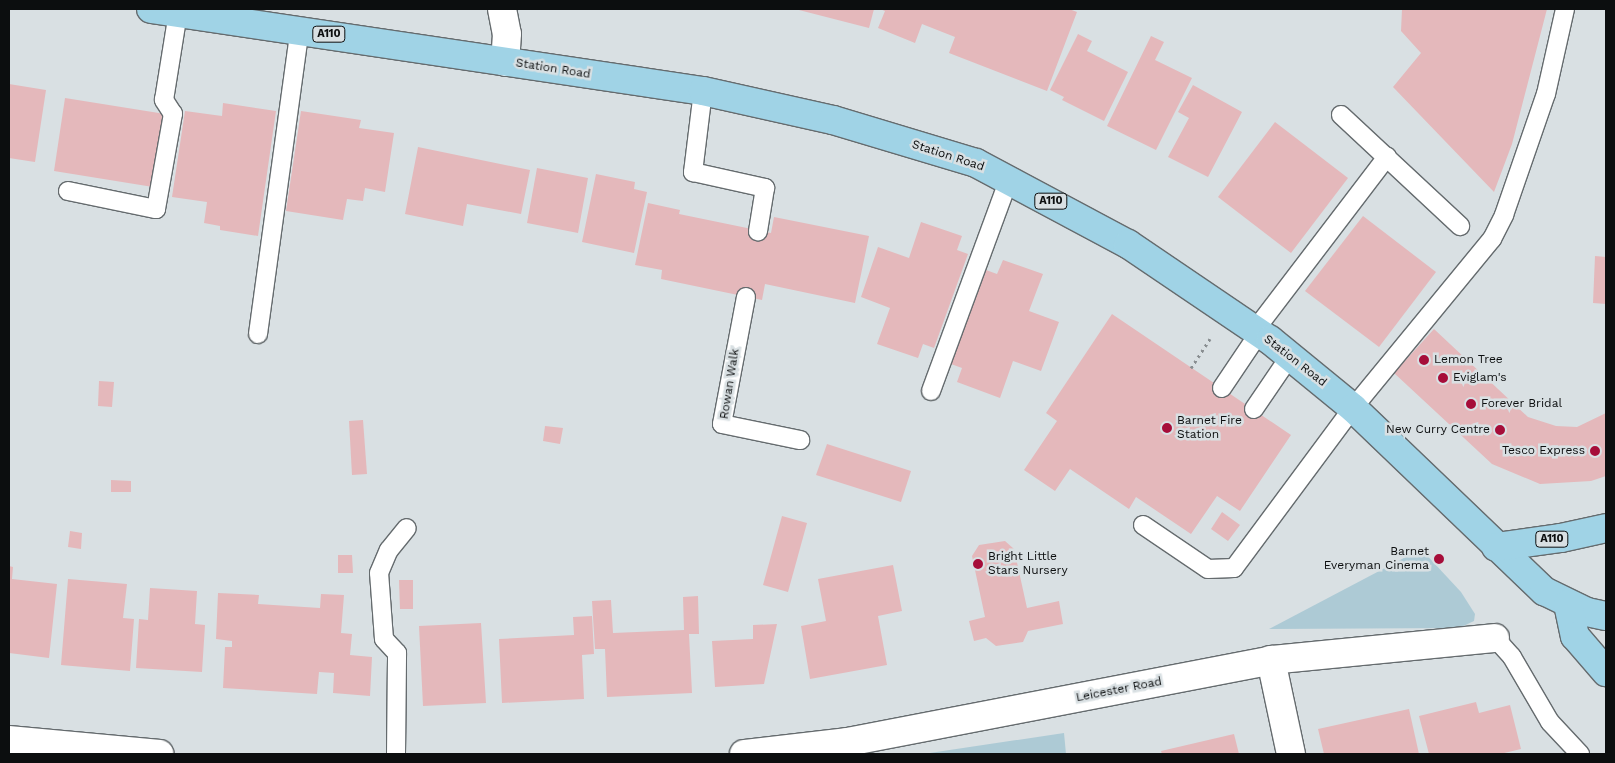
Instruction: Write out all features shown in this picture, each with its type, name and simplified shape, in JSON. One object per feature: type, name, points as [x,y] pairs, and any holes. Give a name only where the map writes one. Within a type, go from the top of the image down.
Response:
[{"type":"main road","name":"Station Road","points":[[151,9],[300,29],[704,92],[833,120],[976,163],[1128,244],[1257,331],[1353,408],[1544,591],[1568,604],[1606,616]]},
{"type":"main road","name":"A110","points":[[1496,547],[1561,538],[1606,528]]},
{"type":"main road","points":[[1568,604],[1575,636],[1606,672]]},
{"type":"street","points":[[502,9],[507,34],[506,62]]},
{"type":"street","name":"Leicester Road","points":[[744,754],[847,742],[1271,660],[1495,638]]},
{"type":"street","points":[[1271,660],[1291,754]]},
{"type":"street","points":[[9,740],[83,751],[159,754]]},
{"type":"lane","points":[[1143,525],[1208,569],[1234,568],[1353,408],[1492,239],[1504,215],[1546,94],[1565,9]]},
{"type":"lane","points":[[68,191],[156,209],[173,114],[164,100],[178,14]]},
{"type":"lane","points":[[258,334],[300,29]]},
{"type":"lane","points":[[704,92],[693,172],[765,188],[758,231]]},
{"type":"lane","points":[[1341,115],[1460,226]]},
{"type":"lane","points":[[1222,388],[1257,331],[1386,158]]},
{"type":"lane","points":[[931,392],[1008,179]]},
{"type":"lane","name":"Rowan Walk","points":[[746,297],[722,424],[800,440]]},
{"type":"lane","points":[[1254,409],[1290,356]]},
{"type":"lane","points":[[396,754],[397,653],[384,639],[379,573],[389,550],[407,528]]},
{"type":"lane","points":[[1495,638],[1512,657],[1550,722],[1580,754]]},
{"type":"shaded area","points":[[1421,549],[1461,592],[1475,614],[1474,621],[1459,628],[1269,629]]},
{"type":"shaded area","points":[[1064,733],[1066,754],[923,754]]},
{"type":"building","points":[[795,9],[874,9],[869,28]]},
{"type":"building","points":[[880,9],[1069,9],[1077,12],[1047,91],[949,53],[955,37],[922,24],[915,43],[878,28],[885,11]]},
{"type":"building","points":[[1402,9],[1547,9],[1512,144],[1494,192],[1393,87],[1421,53],[1401,31]]},
{"type":"building","points":[[1078,34],[1092,41],[1087,51],[1128,72],[1104,121],[1062,100],[1064,97],[1050,90]]},
{"type":"building","points":[[1151,36],[1164,42],[1155,60],[1192,78],[1156,150],[1107,126]]},
{"type":"building","points":[[9,84],[46,90],[35,162],[9,158]]},
{"type":"building","points":[[1193,85],[1242,112],[1208,177],[1168,157],[1189,118],[1178,112]]},
{"type":"building","points":[[65,98],[165,114],[153,187],[54,171]]},
{"type":"building","points":[[223,103],[276,111],[258,236],[220,230],[220,226],[204,223],[207,202],[172,197],[185,111],[222,116]]},
{"type":"building","points":[[301,111],[361,120],[359,128],[394,133],[385,192],[365,188],[363,201],[347,199],[343,220],[286,211]]},
{"type":"building","points":[[1275,122],[1348,178],[1291,253],[1218,197]]},
{"type":"building","points":[[418,147],[530,170],[521,214],[467,204],[463,226],[405,214]]},
{"type":"building","points":[[537,168],[588,178],[578,233],[527,223]]},
{"type":"building","points":[[596,174],[635,182],[634,189],[647,192],[634,253],[582,242]]},
{"type":"building","points":[[648,203],[680,210],[679,214],[771,233],[774,217],[869,236],[855,303],[765,284],[762,300],[661,279],[662,270],[635,265]]},
{"type":"building","points":[[1363,216],[1436,272],[1379,347],[1305,291]]},
{"type":"building","points":[[921,222],[962,236],[957,250],[968,254],[934,348],[923,344],[918,358],[877,344],[890,308],[861,297],[878,247],[909,258]]},
{"type":"building","points":[[1595,256],[1606,257],[1606,304],[1593,303]]},
{"type":"building","points":[[1003,260],[1043,274],[1029,311],[1059,322],[1041,371],[1013,361],[1000,398],[957,382],[962,368],[951,364],[986,270],[997,274]]},
{"type":"building","name":"Barnet Fire Station","points":[[1112,314],[1291,435],[1240,511],[1217,496],[1191,534],[1136,497],[1129,509],[1070,469],[1055,491],[1024,470],[1057,421],[1046,413]]},
{"type":"building","points":[[1434,329],[1528,417],[1556,426],[1577,427],[1606,413],[1606,476],[1591,481],[1540,484],[1492,464],[1394,373]]},
{"type":"building","points":[[99,381],[114,382],[112,407],[98,406]]},
{"type":"building","points":[[363,420],[367,474],[352,475],[349,421]]},
{"type":"building","points":[[545,426],[563,428],[560,444],[543,441]]},
{"type":"building","points":[[827,444],[911,471],[901,502],[816,475]]},
{"type":"building","points":[[111,480],[131,481],[131,492],[111,492]]},
{"type":"building","points":[[1222,512],[1240,525],[1228,541],[1211,529]]},
{"type":"building","points":[[782,516],[807,523],[788,592],[763,585]]},
{"type":"building","points":[[70,531],[82,533],[81,549],[68,547]]},
{"type":"building","points":[[1005,541],[1014,549],[1027,608],[1059,601],[1063,624],[1028,631],[1023,642],[996,646],[986,638],[974,641],[969,621],[985,617],[972,556],[979,545]]},
{"type":"building","points":[[338,555],[352,555],[353,573],[338,573]]},
{"type":"building","points":[[893,565],[902,611],[878,616],[887,665],[810,679],[801,626],[826,621],[818,579]]},
{"type":"building","points":[[9,566],[13,567],[12,579],[57,584],[49,658],[9,653]]},
{"type":"building","points":[[68,579],[127,584],[123,618],[134,619],[130,671],[61,665]]},
{"type":"building","points":[[399,580],[413,580],[413,609],[400,609]]},
{"type":"building","points":[[150,588],[197,591],[195,624],[205,625],[202,672],[136,668],[139,619],[148,620]]},
{"type":"building","points":[[218,593],[259,595],[258,604],[320,608],[321,594],[344,595],[341,633],[352,634],[350,655],[372,657],[370,696],[333,693],[334,673],[319,672],[317,694],[223,688],[225,647],[232,647],[232,641],[216,639]]},
{"type":"building","points":[[698,596],[699,634],[689,634],[692,693],[607,697],[605,649],[595,649],[592,601],[611,600],[613,633],[684,630],[683,597]]},
{"type":"building","points":[[592,616],[594,654],[582,655],[584,699],[502,703],[499,639],[574,635],[573,617]]},
{"type":"building","points":[[481,623],[486,703],[423,706],[419,626]]},
{"type":"building","points":[[777,624],[764,684],[715,687],[712,641],[753,639],[753,625]]},
{"type":"building","points":[[1476,702],[1479,713],[1510,705],[1521,749],[1500,754],[1429,754],[1419,716]]},
{"type":"building","points":[[1409,709],[1419,754],[1324,754],[1318,729]]},
{"type":"building","points":[[1234,734],[1239,754],[1162,754],[1161,751]]},
{"type":"place","name":"Lemon Tree","points":[[1424,360]]},
{"type":"place","name":"Eviglam's","points":[[1443,378]]},
{"type":"place","name":"Forever Bridal","points":[[1471,404]]},
{"type":"place","name":"Barnet Fire Station","points":[[1167,428]]},
{"type":"place","name":"New Curry Centre","points":[[1500,430]]},
{"type":"place","name":"Tesco Express","points":[[1595,451]]},
{"type":"place","name":"Barnet Everyman Cinema","points":[[1439,559]]},
{"type":"place","name":"Bright Little Stars Nursery","points":[[978,564]]}]
